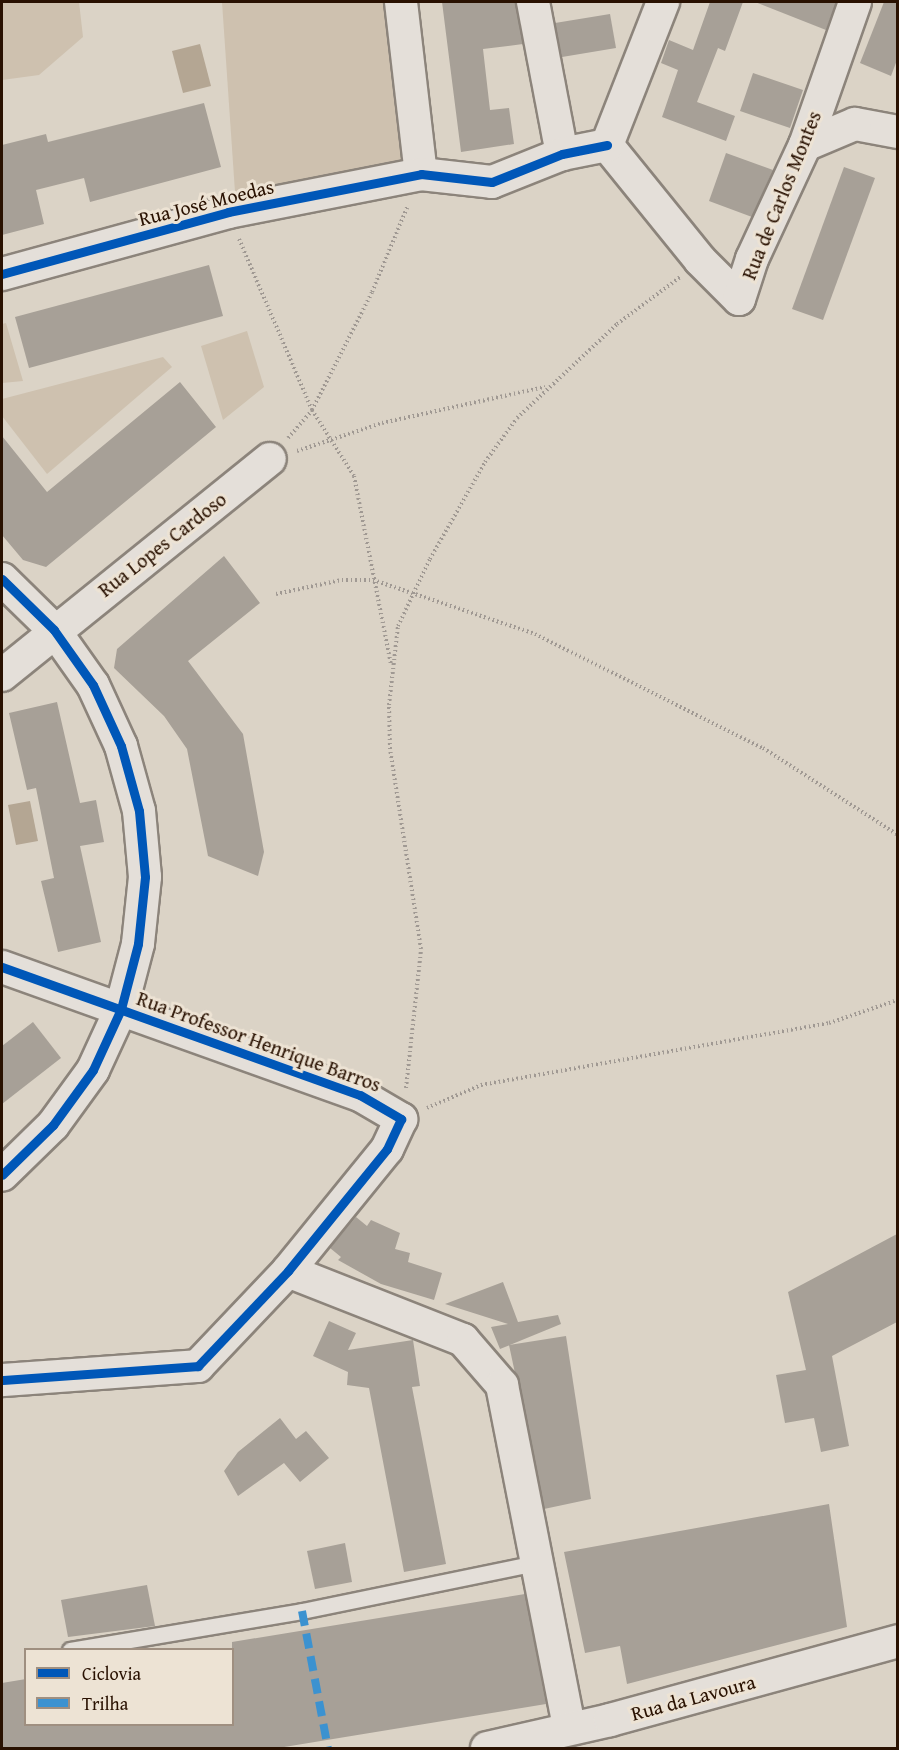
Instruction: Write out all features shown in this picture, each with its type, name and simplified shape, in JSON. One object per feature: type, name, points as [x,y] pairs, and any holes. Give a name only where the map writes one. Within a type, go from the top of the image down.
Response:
[{"type":"street","points":[[401,2],[421,174]]},
{"type":"street","points":[[533,2],[562,154]]},
{"type":"street","points":[[607,145],[663,2]]},
{"type":"street","name":"Rua de Carlos Montes","points":[[607,145],[700,260],[739,299],[752,259],[805,145],[855,2]]},
{"type":"street","points":[[826,80],[855,124]]},
{"type":"street","points":[[805,145],[855,124],[897,132]]},
{"type":"street","name":"Rua José Moedas","points":[[2,274],[228,212],[421,174],[492,182],[562,154],[607,145]]},
{"type":"street","name":"Rua Lopes Cardoso","points":[[2,675],[54,630],[270,459]]},
{"type":"street","points":[[2,579],[54,630],[98,695],[121,746],[139,810],[145,877],[138,944],[121,1009],[93,1070],[53,1125],[2,1175]]},
{"type":"street","name":"Rua Professor Henrique Barros","points":[[2,967],[360,1095],[401,1119]]},
{"type":"street","points":[[2,1380],[198,1366],[288,1271],[387,1149],[401,1119]]},
{"type":"street","points":[[288,1271],[463,1340],[502,1385],[564,1738]]},
{"type":"street","name":"Rua da Lavoura","points":[[487,1749],[564,1738],[897,1641]]},
{"type":"lane","points":[[82,1648],[302,1611],[535,1563]]},
{"type":"path","points":[[270,459],[312,410],[372,292],[421,174]]},
{"type":"path","points":[[228,212],[312,410],[354,476],[392,669]]},
{"type":"path","points":[[401,1119],[417,1012],[421,949],[390,749],[392,669],[398,626],[411,594],[485,462],[546,387],[700,260]]},
{"type":"path","points":[[270,459],[382,423],[546,387]]},
{"type":"path","points":[[276,594],[342,580],[373,580],[535,634],[763,748],[897,835]]},
{"type":"path","points":[[401,1119],[481,1085],[828,1023],[897,1000]]},
{"type":"shaded area","points":[[2,2],[79,2],[83,37],[39,75],[2,80]]},
{"type":"shaded area","points":[[222,2],[383,2],[402,163],[235,192]]},
{"type":"shaded area","points":[[200,44],[211,86],[183,93],[172,51]]},
{"type":"shaded area","points":[[6,323],[23,381],[2,383],[2,324]]},
{"type":"shaded area","points":[[247,331],[264,387],[223,420],[201,346]]},
{"type":"shaded area","points":[[163,357],[172,367],[47,474],[2,416],[2,399]]},
{"type":"shaded area","points":[[30,801],[38,841],[16,845],[8,805]]},
{"type":"building","points":[[442,2],[516,2],[523,44],[483,49],[490,110],[509,108],[514,144],[461,152]]},
{"type":"building","points":[[710,2],[743,2],[725,51],[718,48],[697,102],[735,116],[726,141],[662,117],[678,70],[661,63],[669,40],[693,50]]},
{"type":"building","points":[[755,2],[836,2],[826,30]]},
{"type":"building","points":[[884,2],[897,2],[897,60],[891,76],[860,63]]},
{"type":"building","points":[[610,14],[616,48],[562,57],[555,23]]},
{"type":"building","points":[[753,73],[803,90],[790,128],[740,111]]},
{"type":"building","points":[[204,103],[221,167],[90,202],[84,178],[36,190],[44,224],[2,235],[2,145],[46,134],[48,142]]},
{"type":"building","points":[[726,153],[773,170],[752,217],[709,201]]},
{"type":"building","points":[[844,167],[875,178],[823,320],[792,309]]},
{"type":"building","points":[[209,265],[223,316],[29,368],[15,317]]},
{"type":"building","points":[[180,382],[216,427],[46,567],[23,560],[2,535],[2,436],[47,492]]},
{"type":"building","points":[[224,556],[260,603],[188,661],[243,734],[264,852],[258,876],[208,856],[187,749],[164,716],[114,668],[117,649]]},
{"type":"building","points":[[57,702],[80,803],[96,800],[104,842],[80,846],[101,942],[58,952],[41,881],[54,878],[36,788],[27,790],[9,713]]},
{"type":"building","points":[[33,1022],[61,1058],[2,1104],[2,1046]]},
{"type":"building","points":[[356,1217],[367,1226],[371,1220],[400,1233],[395,1249],[410,1253],[408,1262],[442,1273],[434,1300],[381,1284],[338,1260],[341,1257],[330,1248]]},
{"type":"building","points":[[897,1234],[897,1322],[832,1356],[849,1446],[821,1452],[814,1418],[785,1423],[776,1375],[806,1370],[788,1292]]},
{"type":"building","points":[[503,1282],[518,1322],[558,1315],[561,1324],[500,1349],[491,1327],[508,1324],[445,1304]]},
{"type":"building","points":[[329,1321],[356,1333],[348,1350],[413,1340],[420,1386],[412,1387],[446,1564],[404,1572],[369,1388],[347,1385],[348,1372],[313,1356]]},
{"type":"building","points":[[566,1336],[591,1499],[544,1509],[509,1345]]},
{"type":"building","points":[[280,1418],[296,1439],[306,1431],[329,1458],[300,1482],[284,1463],[238,1496],[224,1471],[238,1452]]},
{"type":"building","points":[[829,1504],[847,1627],[627,1684],[620,1646],[585,1653],[564,1552]]},
{"type":"building","points":[[345,1543],[352,1582],[315,1589],[307,1551]]},
{"type":"building","points":[[147,1585],[155,1626],[68,1637],[61,1600]]},
{"type":"building","points":[[525,1594],[546,1704],[272,1749],[2,1749],[2,1683],[24,1679],[24,1726],[234,1726],[234,1648],[232,1648],[232,1642]]},
{"type":"marked path","points":[[302,1611],[328,1748]]},
{"type":"cycle path","points":[[2,274],[228,212],[421,174],[492,182],[562,154],[607,145]]},
{"type":"cycle path","points":[[2,579],[54,630],[93,685],[121,746],[139,811],[145,877],[138,944],[121,1009],[93,1070],[53,1125],[2,1175]]},
{"type":"cycle path","points":[[2,967],[360,1095],[401,1119],[387,1149],[288,1271],[198,1366],[2,1380]]}]
